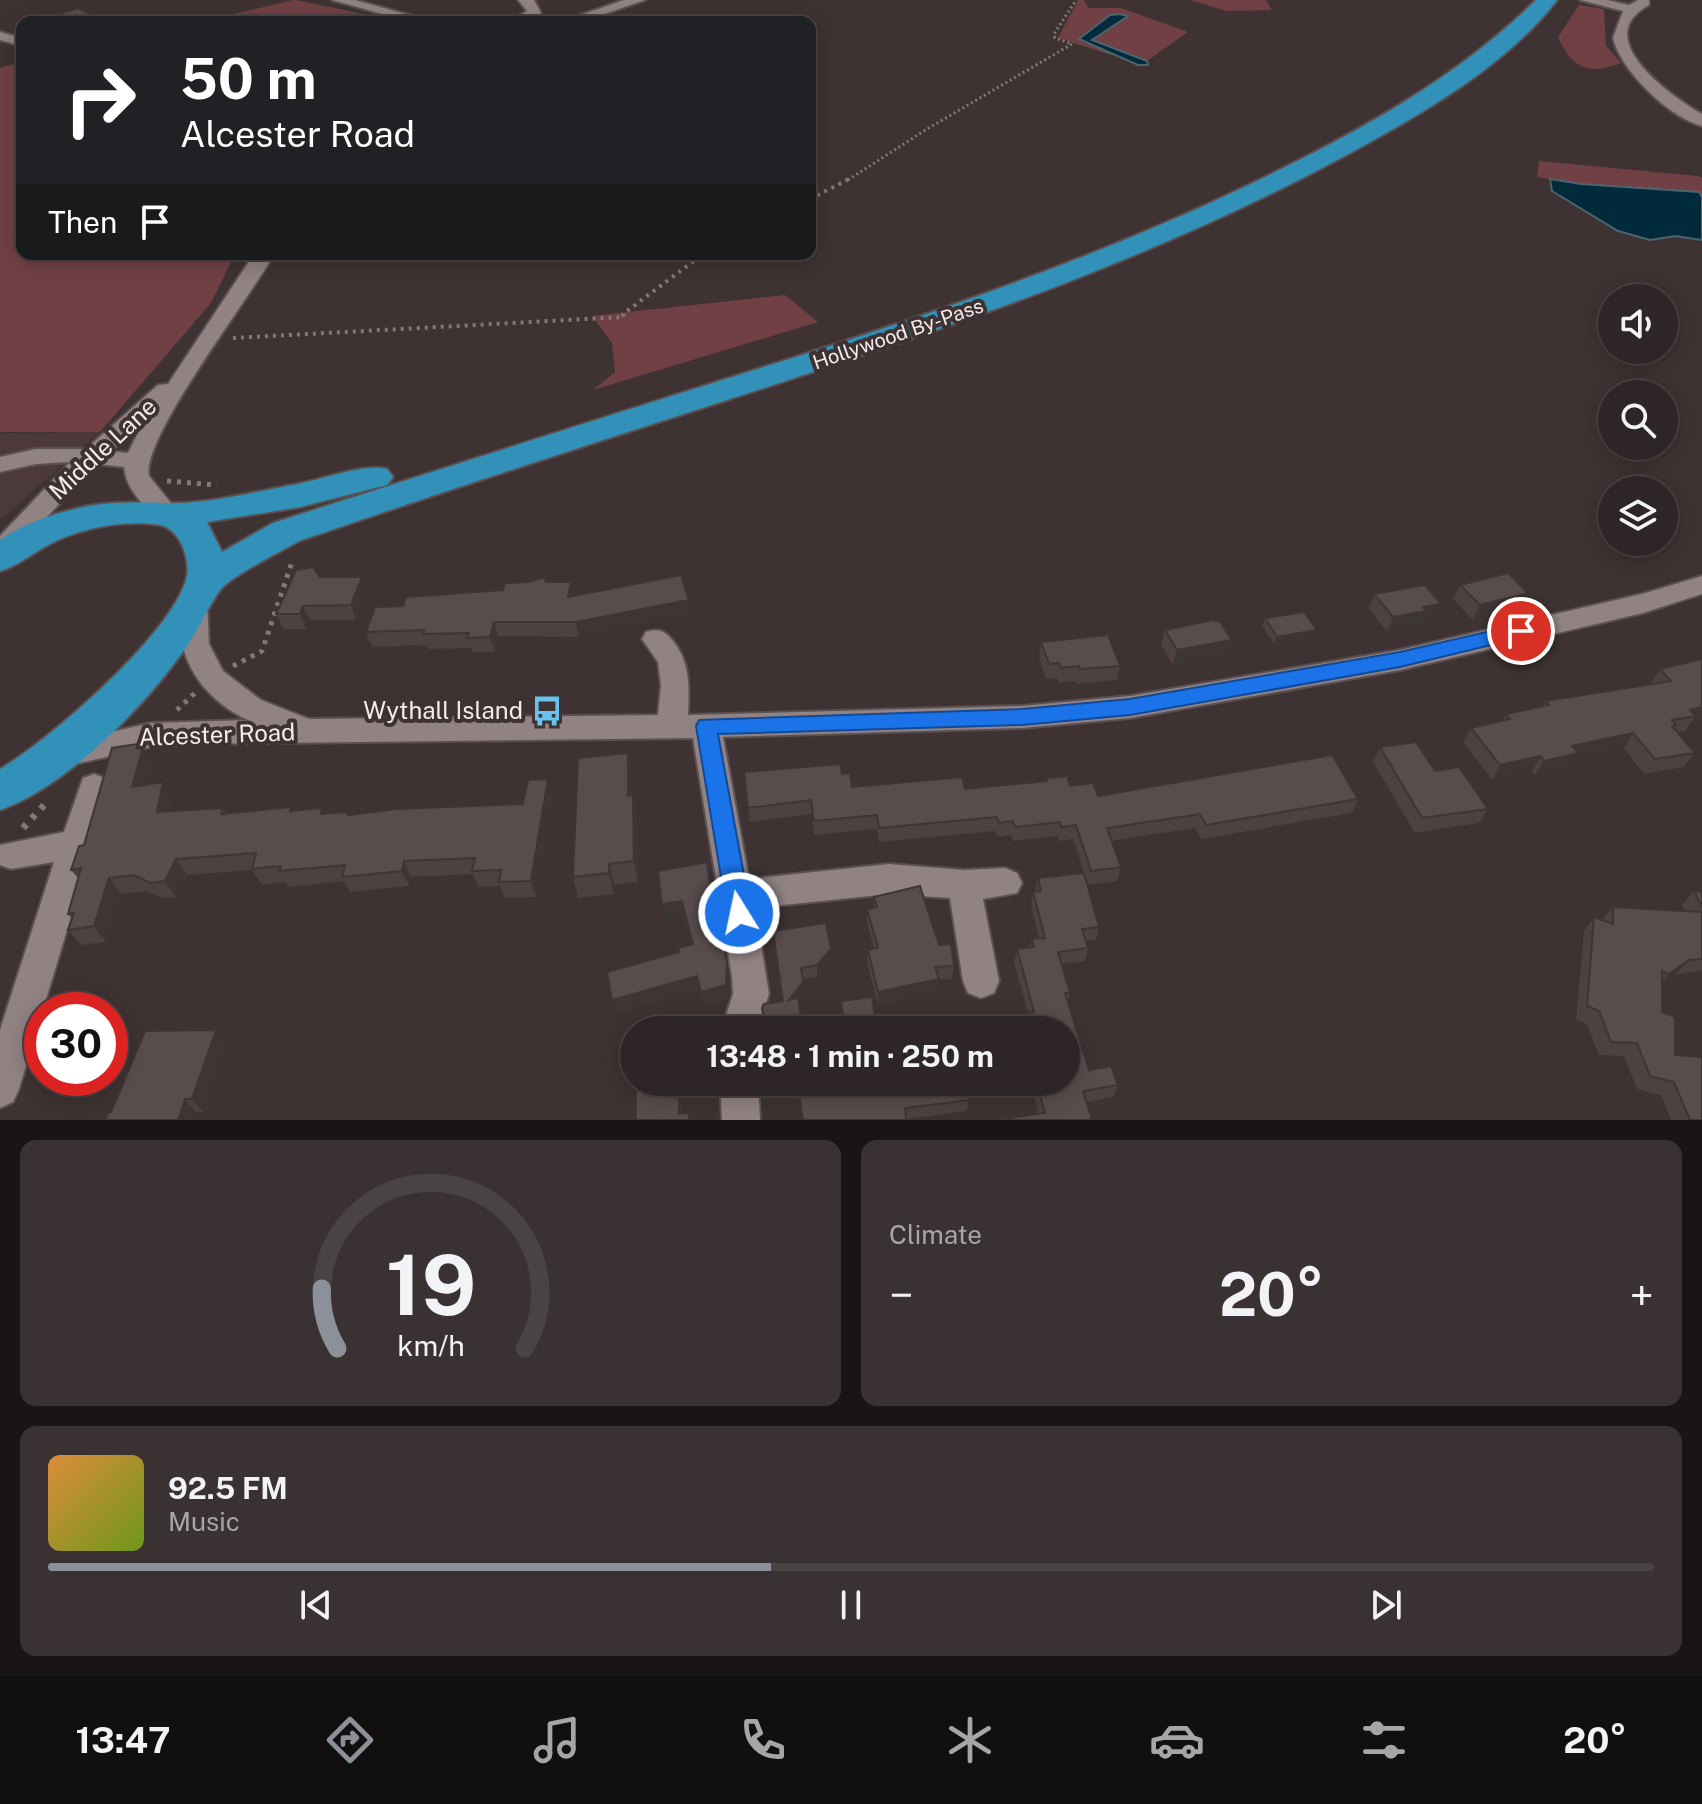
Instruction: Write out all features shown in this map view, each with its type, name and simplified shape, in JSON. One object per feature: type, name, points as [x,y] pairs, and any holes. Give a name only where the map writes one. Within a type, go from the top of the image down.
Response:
[{"type":"highway","name":"Hollywood By-Pass","points":[[0,555],[36,535],[100,514],[171,514],[259,504],[350,484],[938,299],[1081,246],[1241,177],[1336,128],[1439,63],[1521,0]]},
{"type":"highway","name":"Hollywood By-Pass","points":[[200,590],[286,532],[857,350],[981,306],[1173,231],[1290,175],[1416,104],[1503,44],[1547,0]]},
{"type":"highway","points":[[23,787],[158,653],[200,590],[205,554],[197,535],[171,514]]},
{"type":"street","points":[[339,0],[409,16]]},
{"type":"street","points":[[525,0],[532,5],[534,13],[528,16]]},
{"type":"street","points":[[586,16],[638,0]]},
{"type":"street","points":[[1587,0],[1631,9]]},
{"type":"street","points":[[1647,0],[1631,9],[1621,29],[1620,40],[1625,54],[1654,87],[1702,121]]},
{"type":"street","points":[[406,15],[430,4]]},
{"type":"street","name":"Middle Lane","points":[[171,514],[138,479],[137,461],[161,413],[249,286],[261,260]]},
{"type":"street","name":"Middle Lane","points":[[0,555],[92,457],[169,386],[210,342]]},
{"type":"street","points":[[0,446],[29,455]]},
{"type":"street","points":[[0,465],[29,455],[62,452],[137,461]]},
{"type":"street","name":"Alcester Road","points":[[23,787],[151,735],[672,727],[1022,717],[1130,707],[1400,660],[1643,603],[1702,585]]},
{"type":"street","name":"Alcester Road","points":[[200,590],[197,649],[219,688],[247,707],[287,721],[334,731]]},
{"type":"street","points":[[656,639],[672,660],[675,685],[672,727]]},
{"type":"street","points":[[706,726],[751,994],[744,1016]]},
{"type":"street","points":[[0,1089],[8,1043],[94,787]]},
{"type":"street","points":[[16,843],[76,844]]},
{"type":"street","points":[[736,895],[889,879],[964,885],[1005,883]]},
{"type":"street","points":[[964,885],[981,981]]},
{"type":"street","points":[[740,1096],[741,1120]]},
{"type":"path","points":[[816,196],[845,182],[927,129],[1072,44],[1055,38],[1054,34],[1076,0]]},
{"type":"path","points":[[210,342],[624,317],[623,314],[695,260]]},
{"type":"path","points":[[16,843],[23,787]]},
{"type":"shaded area","points":[[296,0],[374,16],[225,16]]},
{"type":"shaded area","points":[[1078,0],[1084,0],[1088,8],[1121,8],[1188,32],[1147,61],[1130,54],[1124,59],[1058,38]]},
{"type":"shaded area","points":[[1190,0],[1266,0],[1272,10],[1226,11]]},
{"type":"shaded area","points":[[1579,5],[1604,9],[1606,46],[1621,63],[1590,69],[1575,62],[1563,48],[1558,37]]},
{"type":"shaded area","points":[[16,64],[16,260],[232,260],[211,303],[100,432],[0,432],[0,68]]},
{"type":"shaded area","points":[[1539,161],[1698,176],[1702,178],[1702,197],[1699,192],[1581,184],[1537,177]]},
{"type":"shaded area","points":[[785,295],[818,322],[593,390],[615,372],[612,343],[592,316]]},
{"type":"shaded area","points":[[0,432],[3,433],[100,432],[0,520]]},
{"type":"water","points":[[1110,15],[1128,16],[1092,40],[1147,61],[1148,65],[1138,65],[1079,39]]},
{"type":"water","points":[[1550,179],[1699,192],[1702,197],[1702,240],[1675,236],[1650,240],[1618,231],[1552,191]]},
{"type":"building","points":[[78,8],[95,16],[50,16]]},
{"type":"building","points":[[313,567],[320,577],[362,577],[351,605],[303,606],[300,614],[276,614],[296,570]]},
{"type":"building","points":[[1508,573],[1528,593],[1480,605],[1460,585]]},
{"type":"building","points":[[681,575],[689,600],[576,622],[494,622],[490,637],[467,638],[469,633],[423,634],[424,630],[366,632],[375,607],[403,606],[406,597],[503,590],[505,583],[529,582],[544,577],[546,582],[571,582],[568,597]]},
{"type":"building","points":[[1425,585],[1441,604],[1423,607],[1426,611],[1393,617],[1374,594]]},
{"type":"building","points":[[1304,612],[1317,630],[1277,637],[1265,618]]},
{"type":"building","points":[[1213,620],[1220,622],[1232,640],[1177,650],[1165,630]]},
{"type":"building","points":[[1108,635],[1120,666],[1061,668],[1059,663],[1049,664],[1041,642]]},
{"type":"building","points":[[1702,659],[1702,707],[1690,710],[1696,716],[1672,720],[1676,725],[1672,726],[1695,753],[1655,759],[1633,733],[1572,746],[1578,753],[1544,761],[1541,756],[1500,765],[1471,728],[1510,719],[1506,714],[1549,705],[1545,701],[1671,681],[1660,669]]},
{"type":"building","points":[[1416,742],[1435,771],[1459,767],[1488,809],[1422,818],[1380,747]]},
{"type":"building","points":[[138,744],[137,748],[143,747],[132,787],[163,782],[157,812],[223,808],[221,814],[291,807],[290,811],[322,808],[321,814],[348,812],[348,815],[397,809],[523,804],[528,780],[548,779],[531,881],[499,882],[501,870],[472,871],[475,858],[404,861],[402,871],[342,877],[345,865],[279,871],[281,866],[252,869],[256,853],[176,859],[165,881],[150,883],[134,875],[109,878],[94,926],[68,930],[74,913],[68,914],[81,868],[71,870],[79,846],[84,845],[112,748]]},
{"type":"building","points":[[628,753],[628,796],[633,795],[634,861],[609,864],[609,873],[573,877],[578,758]]},
{"type":"building","points":[[1332,755],[1358,799],[1206,825],[1200,814],[1107,828],[1121,867],[1091,871],[1076,825],[1062,827],[1060,822],[1015,827],[1013,821],[999,823],[997,817],[879,828],[877,815],[814,821],[811,800],[748,808],[744,772],[840,764],[842,774],[850,773],[852,787],[962,777],[965,789],[1047,781],[1047,778],[1067,776],[1070,786],[1093,783],[1098,796]]},
{"type":"building","points":[[707,862],[713,906],[718,905],[727,964],[726,985],[701,992],[697,976],[612,1000],[607,972],[679,952],[678,948],[693,944],[682,901],[662,904],[658,871]]},
{"type":"building","points":[[1084,873],[1099,927],[1082,929],[1088,948],[1058,952],[1070,993],[1065,993],[1072,1016],[1008,1016],[1034,1012],[1017,949],[1034,947],[1032,939],[1045,938],[1033,892],[1041,891],[1038,878]]},
{"type":"building","points":[[920,886],[939,945],[951,944],[954,966],[935,967],[939,979],[878,992],[868,950],[878,948],[867,909],[877,907],[874,897]]},
{"type":"building","points":[[1694,891],[1702,892],[1702,907]]},
{"type":"building","points":[[1613,907],[1702,912],[1702,959],[1689,960],[1669,974],[1662,971],[1662,1012],[1675,1017],[1675,1055],[1702,1057],[1702,1120],[1690,1120],[1674,1082],[1650,1076],[1637,1043],[1611,1042],[1599,1011],[1587,1006],[1594,917],[1613,924]]},
{"type":"building","points":[[826,923],[831,949],[817,965],[801,968],[803,982],[789,1000],[798,998],[801,1016],[763,1016],[764,1004],[783,1001],[773,931]]},
{"type":"building","points":[[872,997],[875,1016],[843,1016],[841,1001]]},
{"type":"building","points":[[216,1030],[192,1099],[185,1099],[178,1120],[105,1120],[118,1096],[128,1096],[128,1072],[145,1031]]},
{"type":"building","points":[[1080,1041],[1089,1070],[1111,1066],[1118,1085],[1083,1091],[1092,1120],[994,1120],[1045,1113],[1040,1096],[1080,1096]]},
{"type":"building","points":[[636,1096],[679,1096],[679,1114],[689,1113],[689,1120],[636,1120]]},
{"type":"building","points":[[799,1096],[968,1096],[969,1100],[905,1108],[906,1120],[803,1120]]},
{"type":"place","name":"Wythall Island","points":[[547,711]]},
{"type":"route","points":[[739,913],[706,726],[1022,717],[1130,707],[1400,660],[1521,631]]}]
